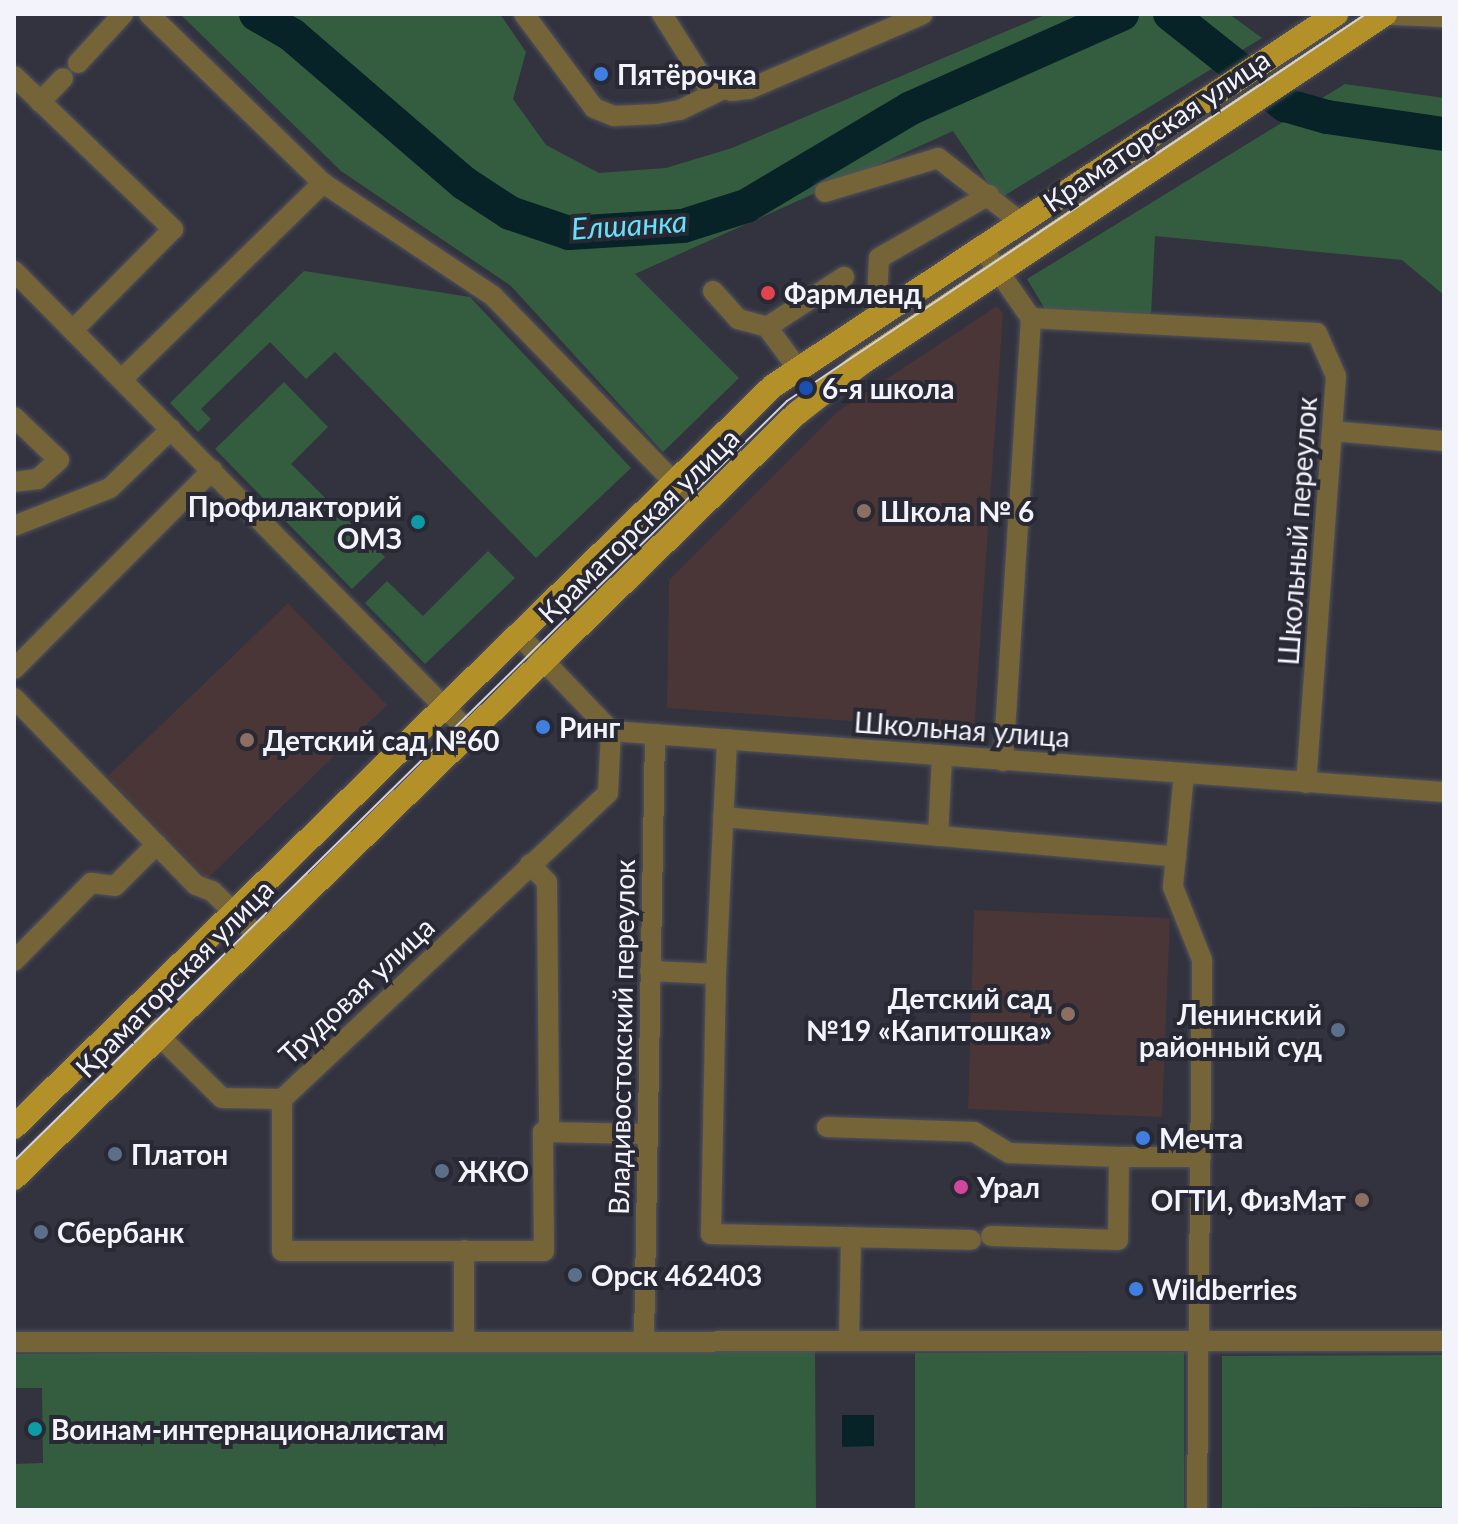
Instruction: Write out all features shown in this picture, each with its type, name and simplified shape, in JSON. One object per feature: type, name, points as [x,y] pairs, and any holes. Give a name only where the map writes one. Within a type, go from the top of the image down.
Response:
[{"type":"main road","name":"Краматорская улица","points":[[14,1127],[773,386],[1336,14]]},
{"type":"main road","name":"Краматорская улица","points":[[14,1178],[468,731],[796,414],[860,364],[1384,14]]},
{"type":"street","points":[[78,63],[123,14]]},
{"type":"street","points":[[149,14],[323,183],[493,296],[672,484],[699,508]]},
{"type":"street","points":[[524,14],[594,108],[614,116],[680,110],[719,91],[749,89],[923,14]]},
{"type":"street","points":[[662,14],[706,84],[719,91]]},
{"type":"street","points":[[1368,14],[1444,17]]},
{"type":"street","points":[[14,76],[173,229],[73,330]]},
{"type":"street","points":[[40,102],[63,78]]},
{"type":"street","points":[[825,192],[938,158],[1022,223]]},
{"type":"street","points":[[122,379],[323,183]]},
{"type":"street","points":[[876,319],[879,258],[989,195]]},
{"type":"street","points":[[983,249],[1031,318],[1003,761]]},
{"type":"street","points":[[14,271],[468,731]]},
{"type":"street","points":[[767,327],[844,277]]},
{"type":"street","points":[[713,291],[738,319],[767,327],[798,369]]},
{"type":"street","name":"Школьный переулок","points":[[1031,318],[1317,333],[1336,376],[1306,783]]},
{"type":"street","points":[[14,417],[59,460],[38,479],[14,482]]},
{"type":"street","points":[[14,526],[110,488],[171,429]]},
{"type":"street","points":[[1332,431],[1444,441]]},
{"type":"street","points":[[14,669],[212,470]]},
{"type":"street","points":[[517,633],[611,731]]},
{"type":"street","points":[[14,698],[196,885],[212,891],[259,937]]},
{"type":"street","name":"Школьная улица","points":[[611,731],[1444,792]]},
{"type":"street","name":"Трудовая улица","points":[[549,1132],[543,1132],[544,1251],[282,1251],[282,1099],[608,793],[611,731]]},
{"type":"street","name":"Владивостокский переулок","points":[[644,1341],[645,1134],[655,734]]},
{"type":"street","points":[[727,739],[716,974],[711,1234],[1118,1240],[1119,1157]]},
{"type":"street","points":[[938,836],[942,756]]},
{"type":"street","points":[[1184,774],[1173,887],[1202,960],[1197,1510]]},
{"type":"street","points":[[723,817],[1176,857]]},
{"type":"street","points":[[14,961],[91,883],[115,886],[157,844]]},
{"type":"street","points":[[530,864],[547,882],[549,1132],[645,1134]]},
{"type":"street","points":[[650,971],[716,974]]},
{"type":"street","points":[[133,1010],[222,1098],[282,1099]]},
{"type":"street","points":[[827,1127],[974,1132],[1009,1153],[1201,1157]]},
{"type":"street","points":[[849,1341],[851,1237]]},
{"type":"street","points":[[464,1250],[464,1341]]},
{"type":"street","points":[[14,1342],[1444,1341]]},
{"type":"shaded area","name":"Школа № 6","points":[[997,306],[1003,314],[974,730],[667,708],[669,580],[838,411]]},
{"type":"shaded area","name":"Детский сад №60","points":[[288,603],[387,705],[207,879],[108,776]]},
{"type":"shaded area","name":"Детский сад №19 «Капитошка»","points":[[974,910],[1170,918],[1162,1117],[968,1109]]},
{"type":"shaded area","points":[[842,1415],[874,1415],[874,1446],[842,1447]]},
{"type":"green space","points":[[180,14],[500,14],[526,52],[513,99],[546,145],[599,173],[666,168],[732,148],[1047,14],[1229,14],[1262,38],[999,199],[953,131],[635,274],[739,378],[663,452],[511,286],[341,171]]},
{"type":"green space","points":[[1345,84],[1444,98],[1444,295],[1402,260],[1155,236],[1151,315],[1045,309],[1027,279]]},
{"type":"green space","points":[[304,271],[470,297],[631,468],[536,558],[335,352],[306,379],[270,342],[201,409],[211,419],[198,432],[170,403]]},
{"type":"green space","points":[[284,382],[328,427],[291,464],[385,557],[352,589],[215,449]]},
{"type":"green space","points":[[488,551],[515,578],[425,664],[365,603],[387,581],[423,616]]},
{"type":"green space","points":[[815,1348],[816,1510],[14,1510],[14,1464],[43,1463],[42,1388],[14,1388],[14,1354]]},
{"type":"green space","points":[[1184,1352],[1184,1510],[915,1510],[915,1353]]},
{"type":"green space","points":[[1444,1355],[1444,1507],[1222,1508],[1222,1356]]},
{"type":"waterway","name":"Елшанка","points":[[256,14],[292,35],[464,183],[510,213],[569,233],[683,226],[746,206],[911,108],[1122,14]]},
{"type":"waterway","name":"Елшанка","points":[[1170,14],[1285,105],[1327,117],[1444,134]]},
{"type":"tram line","points":[[14,1161],[787,401],[1366,14]]},
{"type":"place","name":"Пятёрочка","points":[[601,74]]},
{"type":"place","name":"Фармленд","points":[[768,293]]},
{"type":"place","name":"6-я школа","points":[[806,388]]},
{"type":"place","name":"Школа № 6","points":[[864,511]]},
{"type":"place","name":"Профилакторий ОМЗ","points":[[418,522]]},
{"type":"place","name":"Ринг","points":[[543,727]]},
{"type":"place","name":"Детский сад №60","points":[[247,740]]},
{"type":"place","name":"Детский сад №19 «Капитошка»","points":[[1068,1014]]},
{"type":"place","name":"Ленинский районный суд","points":[[1338,1030]]},
{"type":"place","name":"Мечта","points":[[1143,1138]]},
{"type":"place","name":"Платон","points":[[115,1154]]},
{"type":"place","name":"ЖКО","points":[[442,1171]]},
{"type":"place","name":"Урал","points":[[961,1187]]},
{"type":"place","name":"ОГТИ, ФизМат","points":[[1362,1200]]},
{"type":"place","name":"Сбербанк","points":[[41,1232]]},
{"type":"place","name":"Орск 462403","points":[[575,1275]]},
{"type":"place","name":"Wildberries","points":[[1136,1289]]},
{"type":"place","name":"Воинам-интернационалистам","points":[[35,1429]]}]
